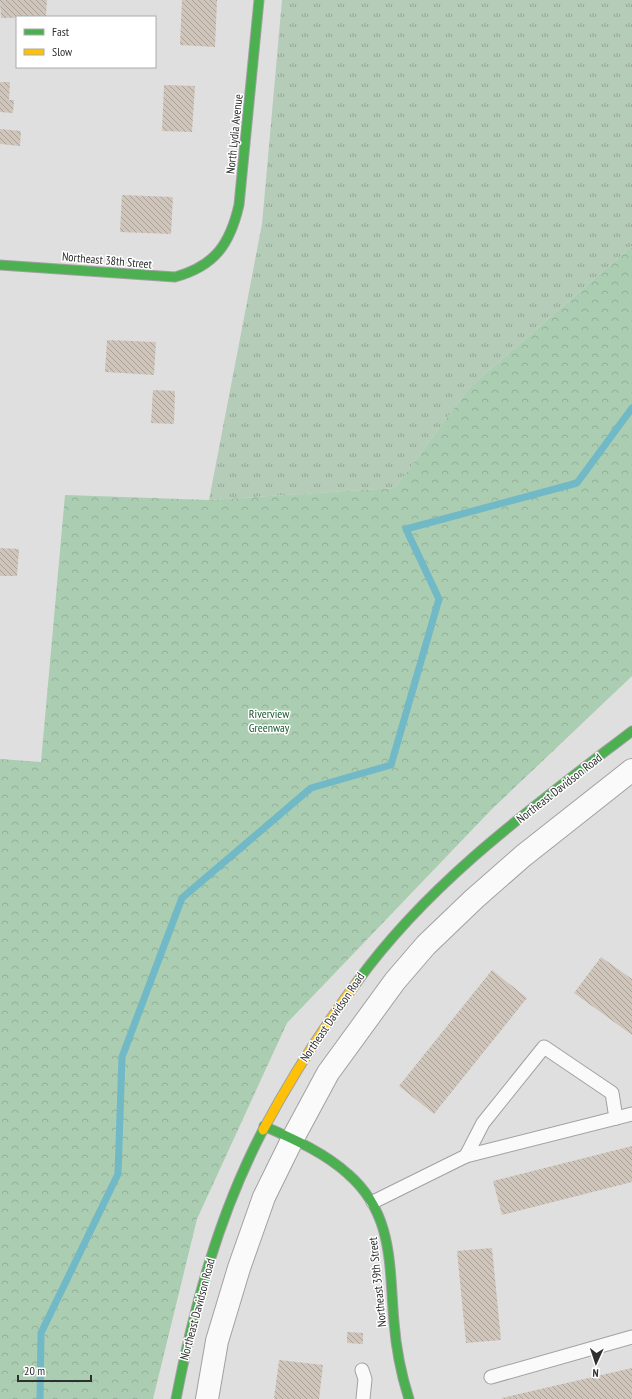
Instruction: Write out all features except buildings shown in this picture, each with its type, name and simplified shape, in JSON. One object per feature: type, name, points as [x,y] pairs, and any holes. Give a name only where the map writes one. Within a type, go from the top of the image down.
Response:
[{"type":"street","name":"North Lydia Avenue","points":[[209,262],[226,241],[240,196],[259,0]]},
{"type":"street","name":"Northeast 38th Street","points":[[0,265],[175,277],[191,273],[209,262]]},
{"type":"street","name":"Northeast Davidson Road","points":[[176,1399],[187,1343],[209,1261],[236,1185],[264,1126],[300,1063],[330,1017],[365,969],[406,922],[449,880],[506,830],[632,731]]},
{"type":"street","points":[[207,1399],[217,1341],[239,1268],[264,1197],[293,1138],[328,1073],[395,981],[426,945],[474,899],[523,856],[632,770]]},
{"type":"street","name":"Northeast 39th Street","points":[[264,1126],[293,1138],[342,1167],[372,1202],[381,1220],[387,1243],[395,1332],[402,1381],[409,1399]]},
{"type":"lane","points":[[466,1156],[482,1124],[544,1047],[612,1093],[616,1118]]},
{"type":"lane","points":[[372,1202],[466,1156],[632,1114]]},
{"type":"lane","points":[[492,1376],[632,1337]]},
{"type":"lane","points":[[362,1370],[365,1379],[363,1399]]},
{"type":"green space","points":[[282,0],[632,0],[632,246],[469,388],[395,488],[209,500],[262,224]]},
{"type":"green space","name":"Riverview Greenway","points":[[632,246],[632,676],[492,809],[287,1023],[197,1219],[153,1399],[0,1399],[0,759],[41,762],[65,495],[209,500],[395,488],[469,388]]},
{"type":"waterway","points":[[40,1399],[41,1333],[118,1174],[122,1057],[182,898],[311,788],[391,765],[439,599],[406,529],[577,483],[632,408]]},
{"type":"traffic: fast","points":[[0,265],[175,277],[201,267],[219,252],[231,231],[239,205],[259,0]]},
{"type":"traffic: fast","points":[[357,982],[386,945],[450,878],[521,817],[632,731]]},
{"type":"traffic: fast","points":[[264,1126],[308,1147],[339,1166],[363,1190],[374,1206],[386,1242],[396,1341],[401,1371],[409,1399]]},
{"type":"traffic: fast","points":[[176,1399],[191,1330],[210,1261],[233,1194],[263,1130]]},
{"type":"traffic: slow","points":[[263,1130],[307,1054],[357,982]]}]
